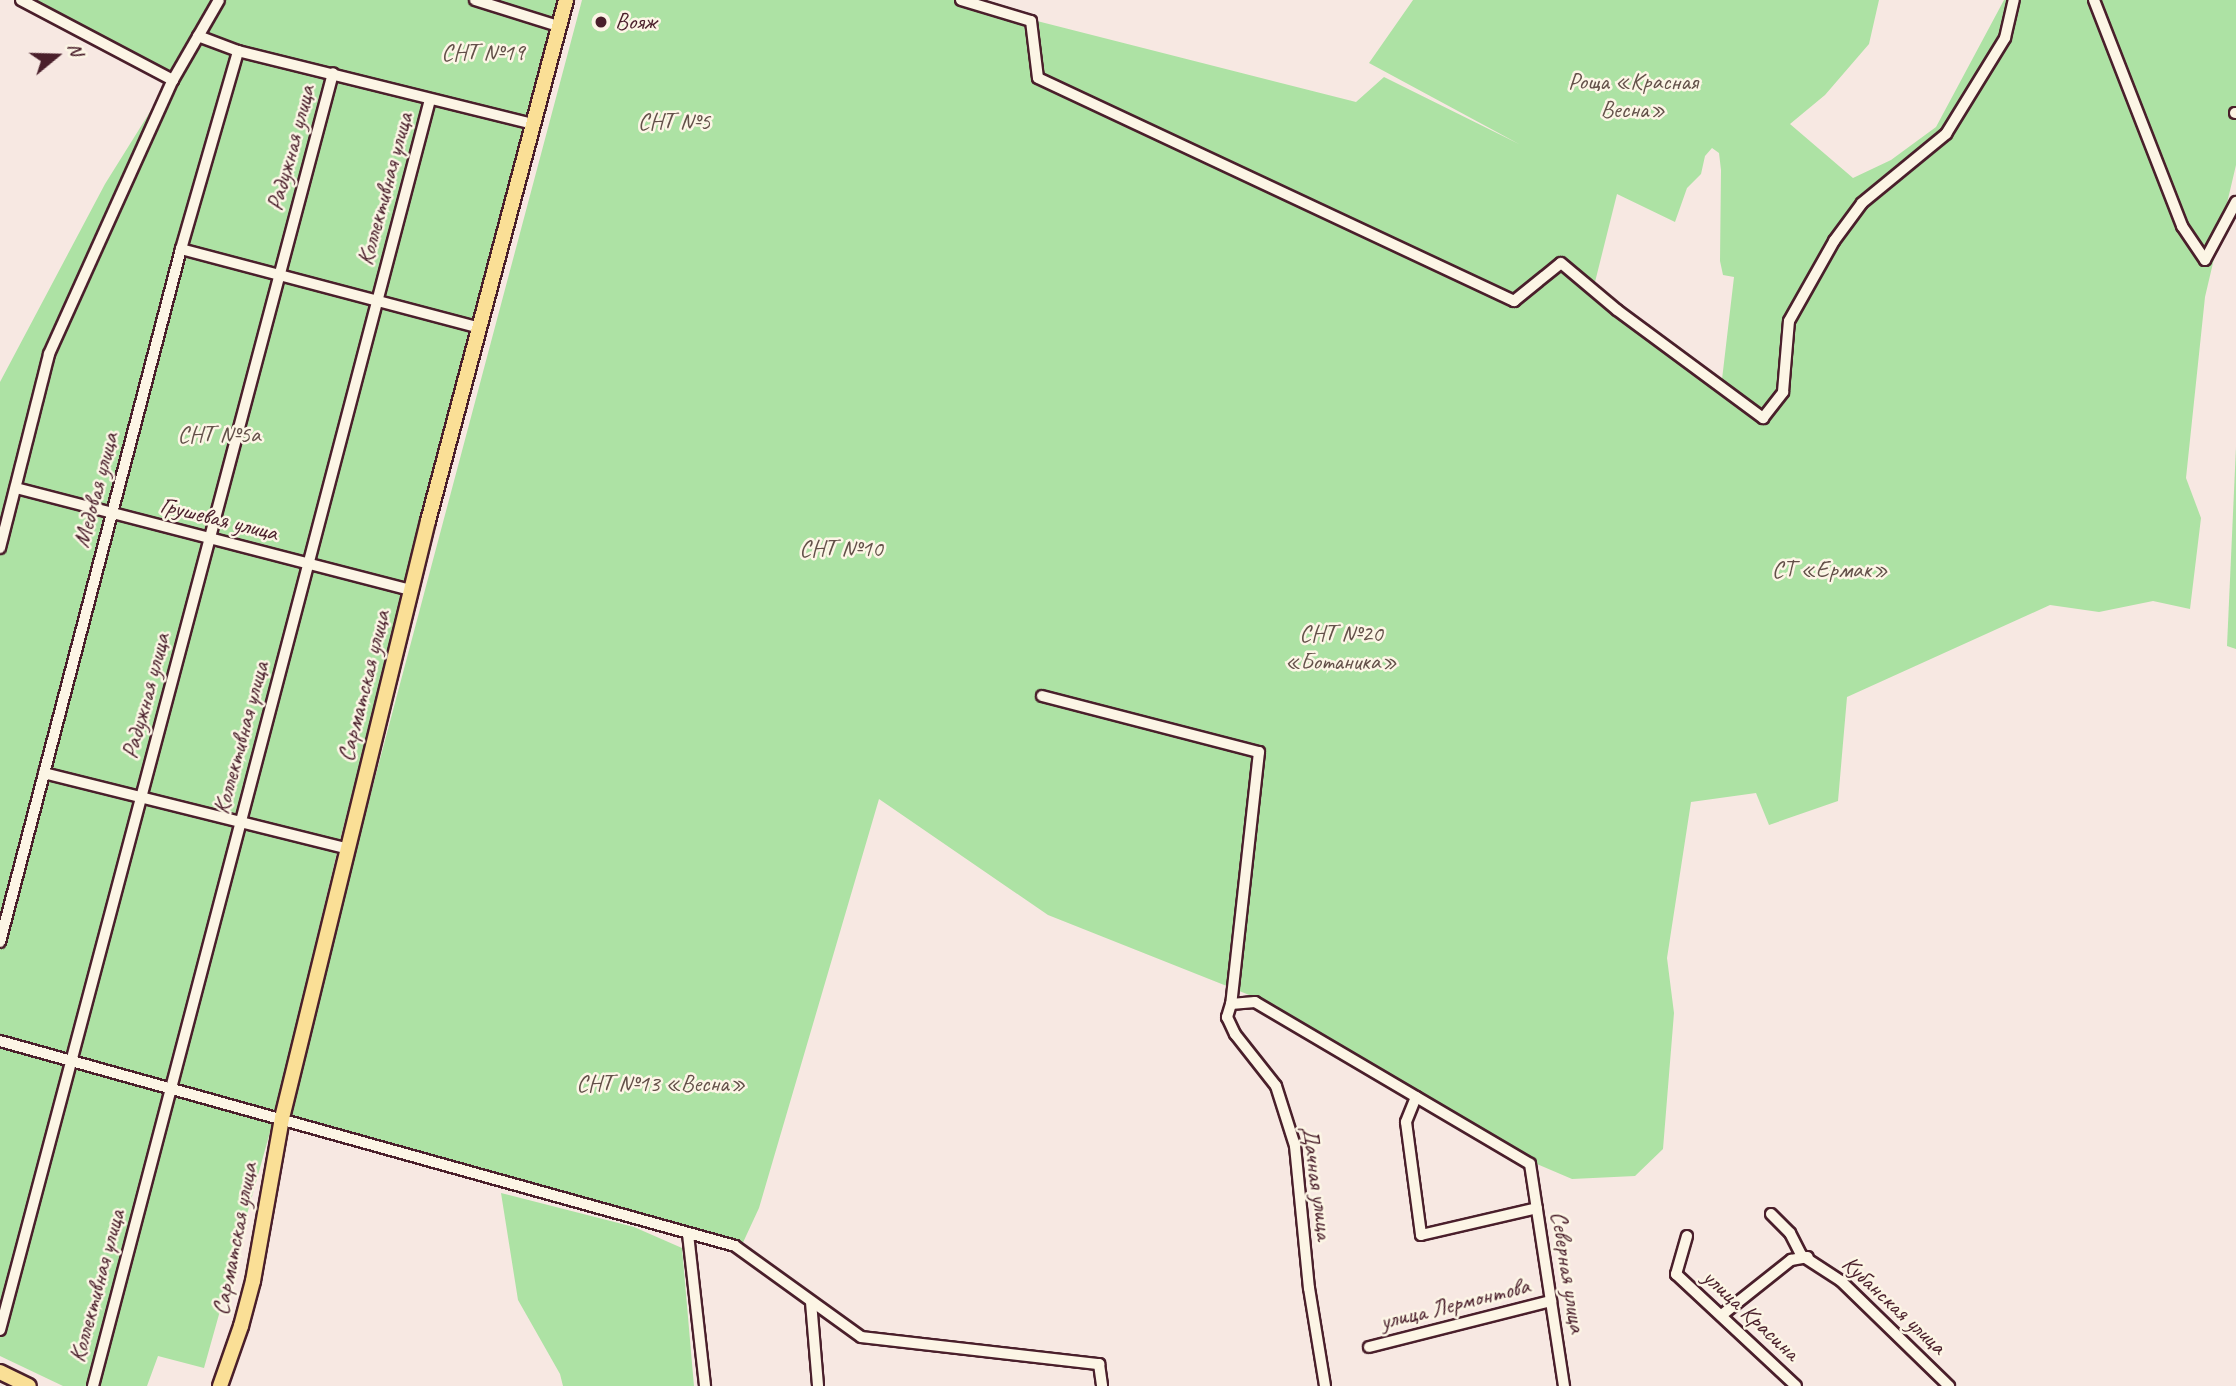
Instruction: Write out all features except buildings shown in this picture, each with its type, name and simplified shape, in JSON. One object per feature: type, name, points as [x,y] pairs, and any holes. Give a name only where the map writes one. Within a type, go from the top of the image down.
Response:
[{"type":"main road","name":"Сарматская улица","points":[[220,1386],[235,1347],[253,1281],[282,1118],[411,590],[566,0]]},
{"type":"main road","points":[[0,1372],[29,1386]]},
{"type":"street","points":[[21,0],[173,80]]},
{"type":"street","points":[[0,548],[49,354],[173,80],[219,0]]},
{"type":"street","points":[[475,0],[558,26]]},
{"type":"street","points":[[961,0],[1031,21],[1038,78],[1514,301],[1560,263],[1616,310],[1763,418],[1783,392],[1789,321],[1834,241],[1862,203],[1946,134],[2005,38],[2014,0]]},
{"type":"street","points":[[2094,0],[2182,226],[2204,260],[2236,202]]},
{"type":"street","points":[[198,36],[238,51],[532,124]]},
{"type":"street","name":"Медовая улица","points":[[0,942],[181,249],[238,51]]},
{"type":"street","name":"Радужная улица","points":[[0,1330],[333,73]]},
{"type":"street","name":"Коллективная улица","points":[[93,1386],[430,100]]},
{"type":"street","points":[[181,249],[479,328]]},
{"type":"street","name":"Грушевая улица","points":[[16,488],[411,590]]},
{"type":"street","points":[[1042,696],[1259,752],[1231,1004],[1255,1002],[1416,1097],[1406,1122],[1421,1235],[1537,1208]]},
{"type":"street","points":[[44,773],[348,849]]},
{"type":"street","name":"Дачная улица","points":[[1231,1004],[1227,1017],[1235,1034],[1276,1086],[1295,1146],[1309,1288],[1325,1386]]},
{"type":"street","points":[[0,1041],[734,1246],[861,1337],[1099,1364],[1102,1386]]},
{"type":"street","name":"Северная улица","points":[[1416,1097],[1530,1164],[1564,1386]]},
{"type":"street","name":"Кубанская улица","points":[[1771,1214],[1790,1233],[1801,1255],[1808,1257],[1841,1281],[1949,1386]]},
{"type":"street","points":[[688,1234],[705,1386]]},
{"type":"street","name":"улица Красина","points":[[1687,1236],[1676,1274],[1723,1314],[1796,1386]]},
{"type":"street","points":[[1723,1314],[1791,1260],[1808,1257]]},
{"type":"street","name":"улица Лермонтова","points":[[1369,1347],[1551,1301]]},
{"type":"street","points":[[811,1302],[818,1386]]},
{"type":"green space","name":"СНТ №5а","points":[[33,0],[557,0],[339,844],[272,1125],[204,1368],[158,1356],[147,1386],[63,1386],[0,1356],[0,382],[105,184],[173,75]]},
{"type":"green space","points":[[582,0],[969,0],[1037,21],[1356,102],[1384,77],[1519,144],[1369,63],[1413,0],[1879,0],[1869,44],[1825,95],[1790,124],[1853,178],[1891,160],[1936,127],[2004,0],[2236,0],[2236,165],[2205,297],[2186,478],[2201,518],[2190,609],[2153,601],[2099,612],[2050,605],[1847,697],[1838,801],[1769,825],[1756,793],[1691,802],[1667,958],[1674,1013],[1663,1149],[1635,1176],[1572,1179],[1523,1158],[1302,1034],[1277,1006],[1048,915],[879,799],[759,1208],[740,1249],[291,1121],[330,947]],"holes":[[[1712,148],[1719,153],[1720,261],[1723,275],[1734,277],[1721,388],[1591,298],[1617,194],[1675,222],[1687,188],[1701,174],[1705,156]]]},
{"type":"green space","points":[[2236,447],[2236,649],[2227,646]]},
{"type":"green space","points":[[501,1193],[634,1227],[682,1248],[694,1386],[563,1386],[560,1374],[518,1300]]},
{"type":"place","name":"Вояж","points":[[601,22]]},
{"type":"park label","name":"СНТ №19","points":[[483,53]]},
{"type":"park label","name":"Роща «Красная Весна»","points":[[1633,96]]},
{"type":"park label","name":"СНТ №5","points":[[674,122]]},
{"type":"park label","name":"СНТ №10","points":[[841,549]]},
{"type":"park label","name":"СТ «Ермак»","points":[[1830,570]]},
{"type":"park label","name":"СНТ №20 «Ботаника»","points":[[1341,648]]},
{"type":"park label","name":"СНТ №13 «Весна»","points":[[661,1084]]}]
